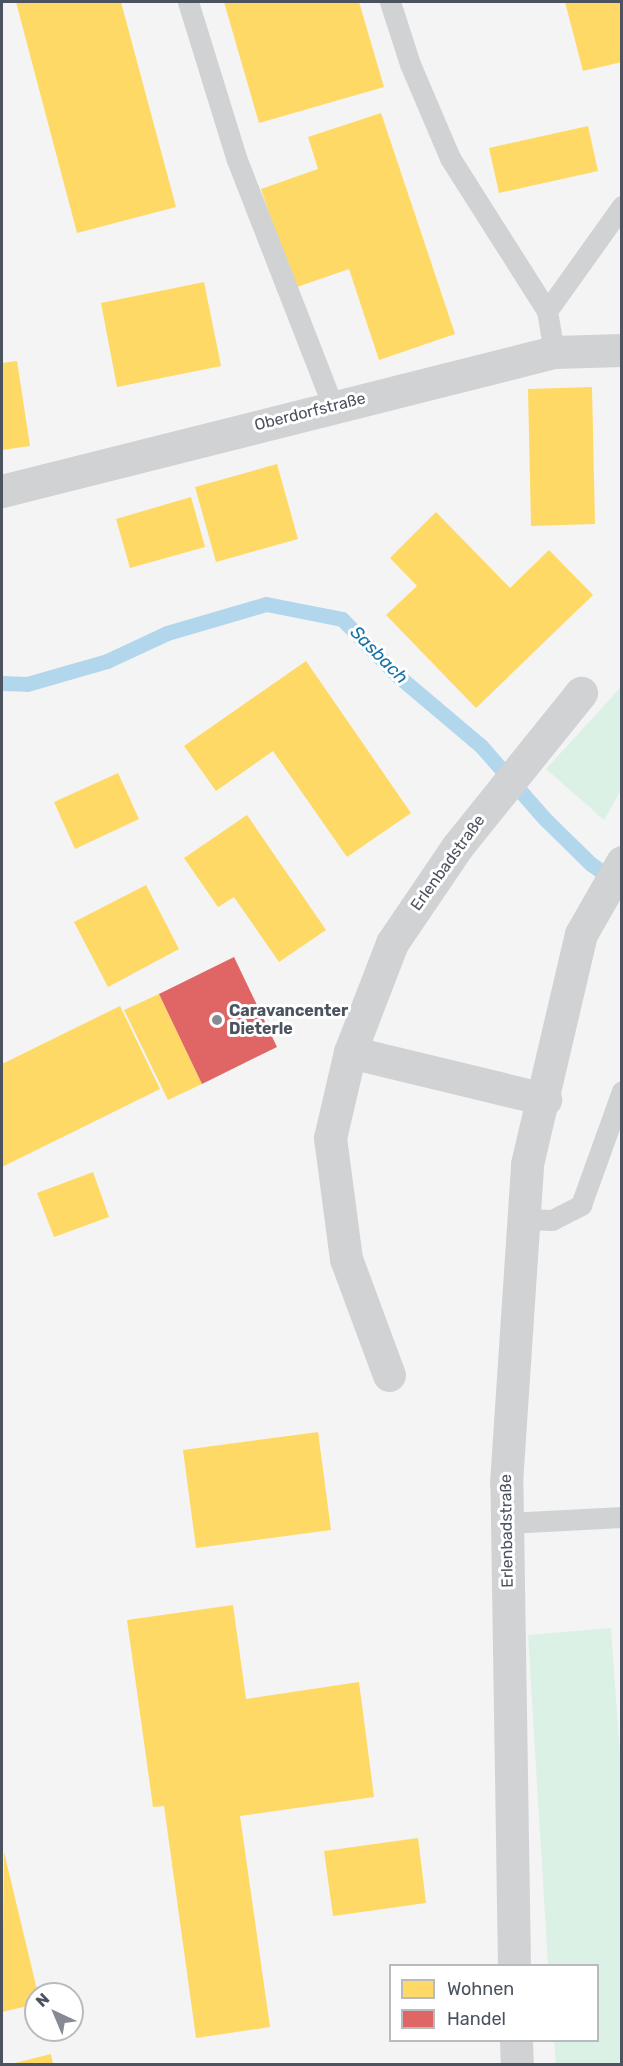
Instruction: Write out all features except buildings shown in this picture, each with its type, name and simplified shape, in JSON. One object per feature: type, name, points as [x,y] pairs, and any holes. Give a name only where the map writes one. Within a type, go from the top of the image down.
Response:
[{"type":"street","name":"Oberdorfstraße","points":[[2,491],[554,352],[621,350]]},
{"type":"street","name":"Erlenbadstraße","points":[[389,1375],[346,1259],[330,1138],[350,1052],[392,943],[457,847],[581,693]]},
{"type":"street","name":"Erlenbadstraße","points":[[514,1964],[506,1483],[527,1164],[545,1099],[581,934],[621,862]]},
{"type":"street","points":[[350,1052],[545,1099]]},
{"type":"street","points":[[516,2042],[517,2064]]},
{"type":"lane","points":[[188,2],[237,160],[333,406]]},
{"type":"lane","points":[[390,2],[410,64],[450,158],[547,310],[554,352]]},
{"type":"lane","points":[[547,310],[621,206]]},
{"type":"lane","points":[[523,1219],[552,1220],[581,1205],[621,1091]]},
{"type":"lane","points":[[507,1523],[621,1517]]},
{"type":"green space","points":[[621,687],[621,790],[604,820],[546,769]]},
{"type":"green space","points":[[611,1628],[622,1782],[621,2064],[556,2064],[554,2042],[599,2042],[599,1964],[548,1964],[528,1635]]},
{"type":"waterway","name":"Sasbach","points":[[2,683],[27,684],[107,661],[167,633],[266,604],[342,619],[397,675],[481,746],[545,819],[591,864],[614,880]]},
{"type":"place","name":"Caravancenter Dieterle","points":[[217,1020]]}]
